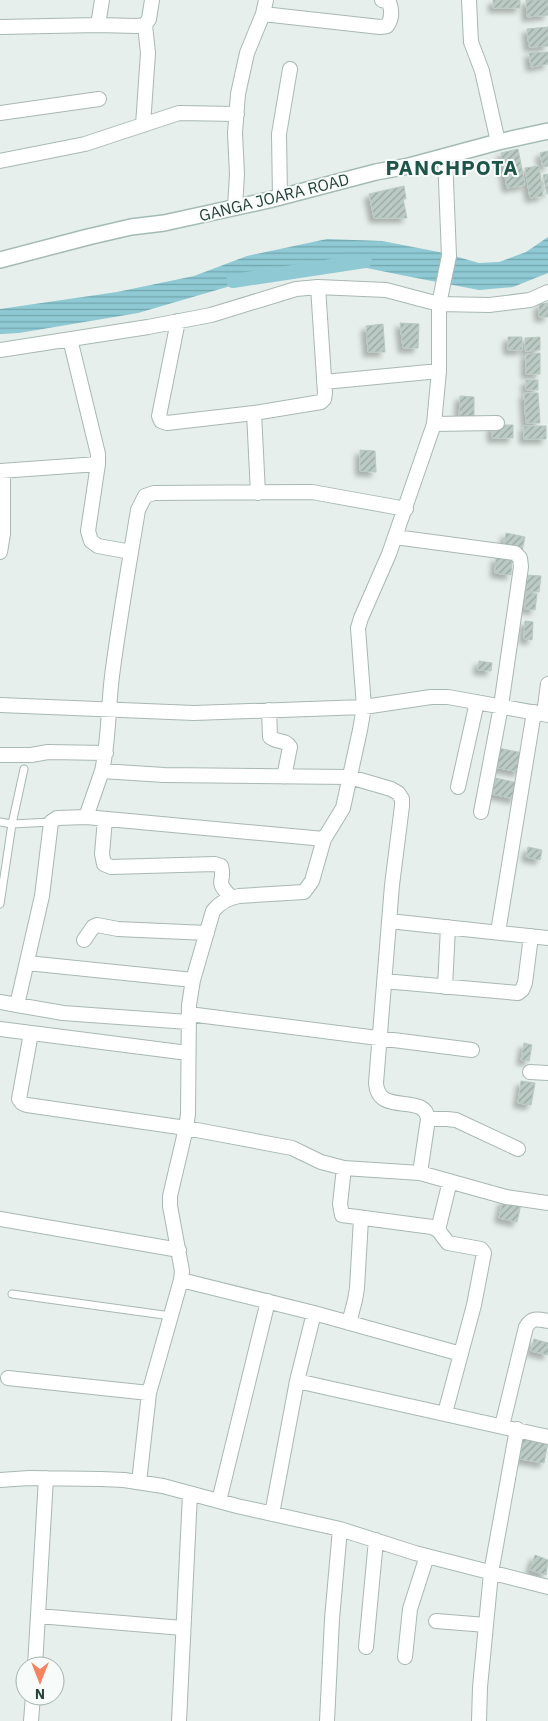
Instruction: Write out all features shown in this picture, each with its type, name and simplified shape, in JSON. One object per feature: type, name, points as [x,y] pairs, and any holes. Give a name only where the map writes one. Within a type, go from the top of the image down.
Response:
[{"type":"main road","name":"GANGA JOARA ROAD","points":[[0,260],[88,237],[280,197],[548,131]]},
{"type":"street","points":[[98,25],[102,0]]},
{"type":"street","points":[[143,125],[148,53],[146,25],[149,19],[152,0]]},
{"type":"street","points":[[235,207],[238,94],[248,53],[264,7],[380,27],[387,26],[391,17],[389,2],[382,0]]},
{"type":"street","points":[[469,0],[471,42],[481,66],[498,142]]},
{"type":"street","points":[[0,27],[146,25]]},
{"type":"street","points":[[280,197],[279,134],[290,69]]},
{"type":"street","points":[[0,113],[99,99]]},
{"type":"street","points":[[0,161],[78,146],[179,113],[236,114]]},
{"type":"street","points":[[139,1482],[149,1393],[182,1271],[170,1206],[170,1196],[188,1114],[188,1018],[193,980],[213,911],[220,903],[231,897],[304,892],[312,881],[324,840],[343,808],[364,707],[358,628],[406,509],[434,424],[439,371],[440,299],[449,256],[445,156]]},
{"type":"street","points":[[178,321],[159,416],[161,421],[168,422],[254,413],[321,402],[324,399],[324,382],[318,287]]},
{"type":"street","points":[[0,350],[211,315],[296,289],[318,287],[386,290],[489,305],[530,300],[548,292]]},
{"type":"street","points":[[70,339],[96,441],[98,464],[88,531],[91,541],[98,546],[131,552]]},
{"type":"street","points":[[324,382],[439,371]]},
{"type":"street","points":[[254,413],[258,493]]},
{"type":"street","points":[[434,424],[498,423]]},
{"type":"street","points":[[0,552],[3,534],[1,471],[98,464]]},
{"type":"street","points":[[86,817],[102,771],[106,752],[113,670],[131,552],[138,510],[146,496],[154,493],[312,492],[406,509]]},
{"type":"street","points":[[395,537],[515,553],[520,558],[521,567],[501,706],[481,812]]},
{"type":"street","points":[[498,932],[548,684]]},
{"type":"street","points":[[0,706],[194,713],[364,707],[431,697],[448,697],[542,714]]},
{"type":"street","points":[[458,787],[477,702]]},
{"type":"street","points":[[269,710],[270,737],[274,741],[288,744],[290,748],[284,777]]},
{"type":"street","points":[[0,755],[31,755],[48,752],[106,752]]},
{"type":"street","points":[[102,771],[149,775],[350,777],[391,789],[398,793],[402,799],[389,921],[376,1090],[386,1101],[424,1109],[427,1113],[428,1119],[420,1173]]},
{"type":"street","points":[[16,1005],[42,896],[52,822],[57,818],[86,817],[324,840]]},
{"type":"street","points":[[105,819],[102,854],[104,864],[111,867],[215,864],[221,866],[223,871],[220,880],[222,888],[231,897]]},
{"type":"street","points":[[389,921],[548,938]]},
{"type":"street","points":[[84,940],[93,927],[97,925],[118,929],[207,933]]},
{"type":"street","points":[[445,987],[448,927]]},
{"type":"street","points":[[384,981],[518,993],[525,984],[531,936]]},
{"type":"street","points":[[26,963],[193,980]]},
{"type":"street","points":[[0,1002],[64,1013],[188,1018],[472,1050]]},
{"type":"street","points":[[0,1029],[188,1052]]},
{"type":"street","points":[[31,1033],[19,1098],[22,1103],[186,1128],[292,1148],[321,1162],[344,1168],[420,1173],[506,1197],[548,1203]]},
{"type":"street","points":[[530,1072],[548,1073]]},
{"type":"street","points":[[428,1119],[456,1120],[518,1149]]},
{"type":"street","points":[[344,1168],[340,1210],[342,1216],[426,1226],[438,1230],[448,1243],[481,1249],[484,1253],[476,1296],[445,1413]]},
{"type":"street","points":[[438,1230],[450,1181]]},
{"type":"street","points":[[0,1219],[179,1250]]},
{"type":"street","points":[[349,1322],[357,1288],[361,1219]]},
{"type":"street","points":[[181,1280],[349,1322],[461,1354]]},
{"type":"street","points":[[219,1501],[268,1301]]},
{"type":"street","points":[[272,1514],[296,1381],[314,1313]]},
{"type":"street","points":[[502,1426],[526,1327],[530,1321],[536,1318],[548,1321]]},
{"type":"street","points":[[8,1378],[149,1393]]},
{"type":"street","points":[[296,1381],[548,1437]]},
{"type":"street","points":[[478,1721],[491,1573],[517,1429]]},
{"type":"street","points":[[36,1656],[46,1478]]},
{"type":"street","points":[[0,1480],[101,1478],[139,1482],[340,1529],[427,1556],[548,1587]]},
{"type":"street","points":[[178,1721],[190,1494]]},
{"type":"street","points":[[327,1721],[332,1619],[340,1529]]},
{"type":"street","points":[[366,1648],[376,1540]]},
{"type":"street","points":[[405,1656],[410,1610],[427,1556]]},
{"type":"street","points":[[38,1616],[183,1628]]},
{"type":"street","points":[[436,1621],[486,1625]]},
{"type":"street","points":[[31,1721],[32,1706]]},
{"type":"lane","points":[[0,904],[12,824],[24,769]]},
{"type":"lane","points":[[0,822],[12,824],[52,822]]},
{"type":"lane","points":[[12,1294],[171,1316]]},
{"type":"water","points":[[548,237],[548,273],[513,287],[479,290],[332,261],[283,267],[227,287],[138,313],[19,333],[0,334],[0,309],[117,292],[194,276],[247,256],[327,239],[382,241],[444,253],[479,263],[499,262],[526,252]]},
{"type":"building","points":[[493,0],[520,0],[520,8],[493,8]]},
{"type":"building","points":[[526,0],[548,0],[548,15],[527,17]]},
{"type":"building","points":[[548,27],[548,46],[529,47],[527,29]]},
{"type":"building","points":[[548,52],[548,64],[531,67],[529,53]]},
{"type":"building","points":[[518,149],[525,185],[507,188],[501,153]]},
{"type":"building","points":[[548,151],[548,166],[543,167],[540,153]]},
{"type":"building","points":[[539,166],[543,196],[530,198],[525,168]]},
{"type":"building","points":[[548,174],[548,194],[547,194],[543,175]]},
{"type":"building","points":[[404,186],[406,199],[403,199],[407,218],[374,218],[369,194]]},
{"type":"building","points":[[548,303],[548,317],[539,317],[539,304]]},
{"type":"building","points":[[400,323],[419,324],[418,348],[403,348]]},
{"type":"building","points":[[383,324],[385,352],[368,352],[366,326]]},
{"type":"building","points":[[508,337],[522,337],[522,350],[508,350]]},
{"type":"building","points":[[540,337],[540,350],[525,351],[525,338]]},
{"type":"building","points":[[540,353],[540,374],[526,374],[526,354]]},
{"type":"building","points":[[526,380],[538,380],[538,390],[526,390]]},
{"type":"building","points":[[524,393],[538,393],[540,423],[526,423]]},
{"type":"building","points":[[460,396],[474,397],[474,421],[459,422]]},
{"type":"building","points":[[492,425],[513,425],[513,438],[492,438]]},
{"type":"building","points":[[524,426],[546,426],[546,439],[524,439]]},
{"type":"building","points":[[360,450],[375,451],[376,472],[360,471]]},
{"type":"building","points":[[506,533],[525,537],[522,551],[503,547]]},
{"type":"building","points":[[496,557],[512,559],[511,575],[495,573]]},
{"type":"building","points":[[526,575],[541,576],[539,592],[524,591]]},
{"type":"building","points":[[526,593],[537,594],[535,610],[525,609]]},
{"type":"building","points":[[525,621],[533,622],[532,640],[524,639]]},
{"type":"building","points":[[479,661],[492,663],[491,671],[478,670]]},
{"type":"building","points":[[498,748],[523,753],[519,772],[494,767]]},
{"type":"building","points":[[496,778],[518,783],[515,799],[492,794]]},
{"type":"building","points":[[528,847],[542,850],[540,860],[526,857]]},
{"type":"building","points":[[524,1043],[532,1045],[529,1061],[521,1060]]},
{"type":"building","points":[[521,1081],[535,1083],[531,1105],[518,1103]]},
{"type":"building","points":[[503,1200],[521,1204],[517,1222],[499,1218]]},
{"type":"building","points":[[534,1339],[548,1343],[548,1355],[531,1351]]},
{"type":"building","points":[[523,1438],[548,1442],[544,1463],[520,1459]]},
{"type":"building","points":[[535,1555],[548,1560],[546,1575],[530,1570]]},
{"type":"waterway","points":[[233,281],[365,261]]},
{"type":"district","name":"PANCHPOTA","points":[[452,168]]}]
